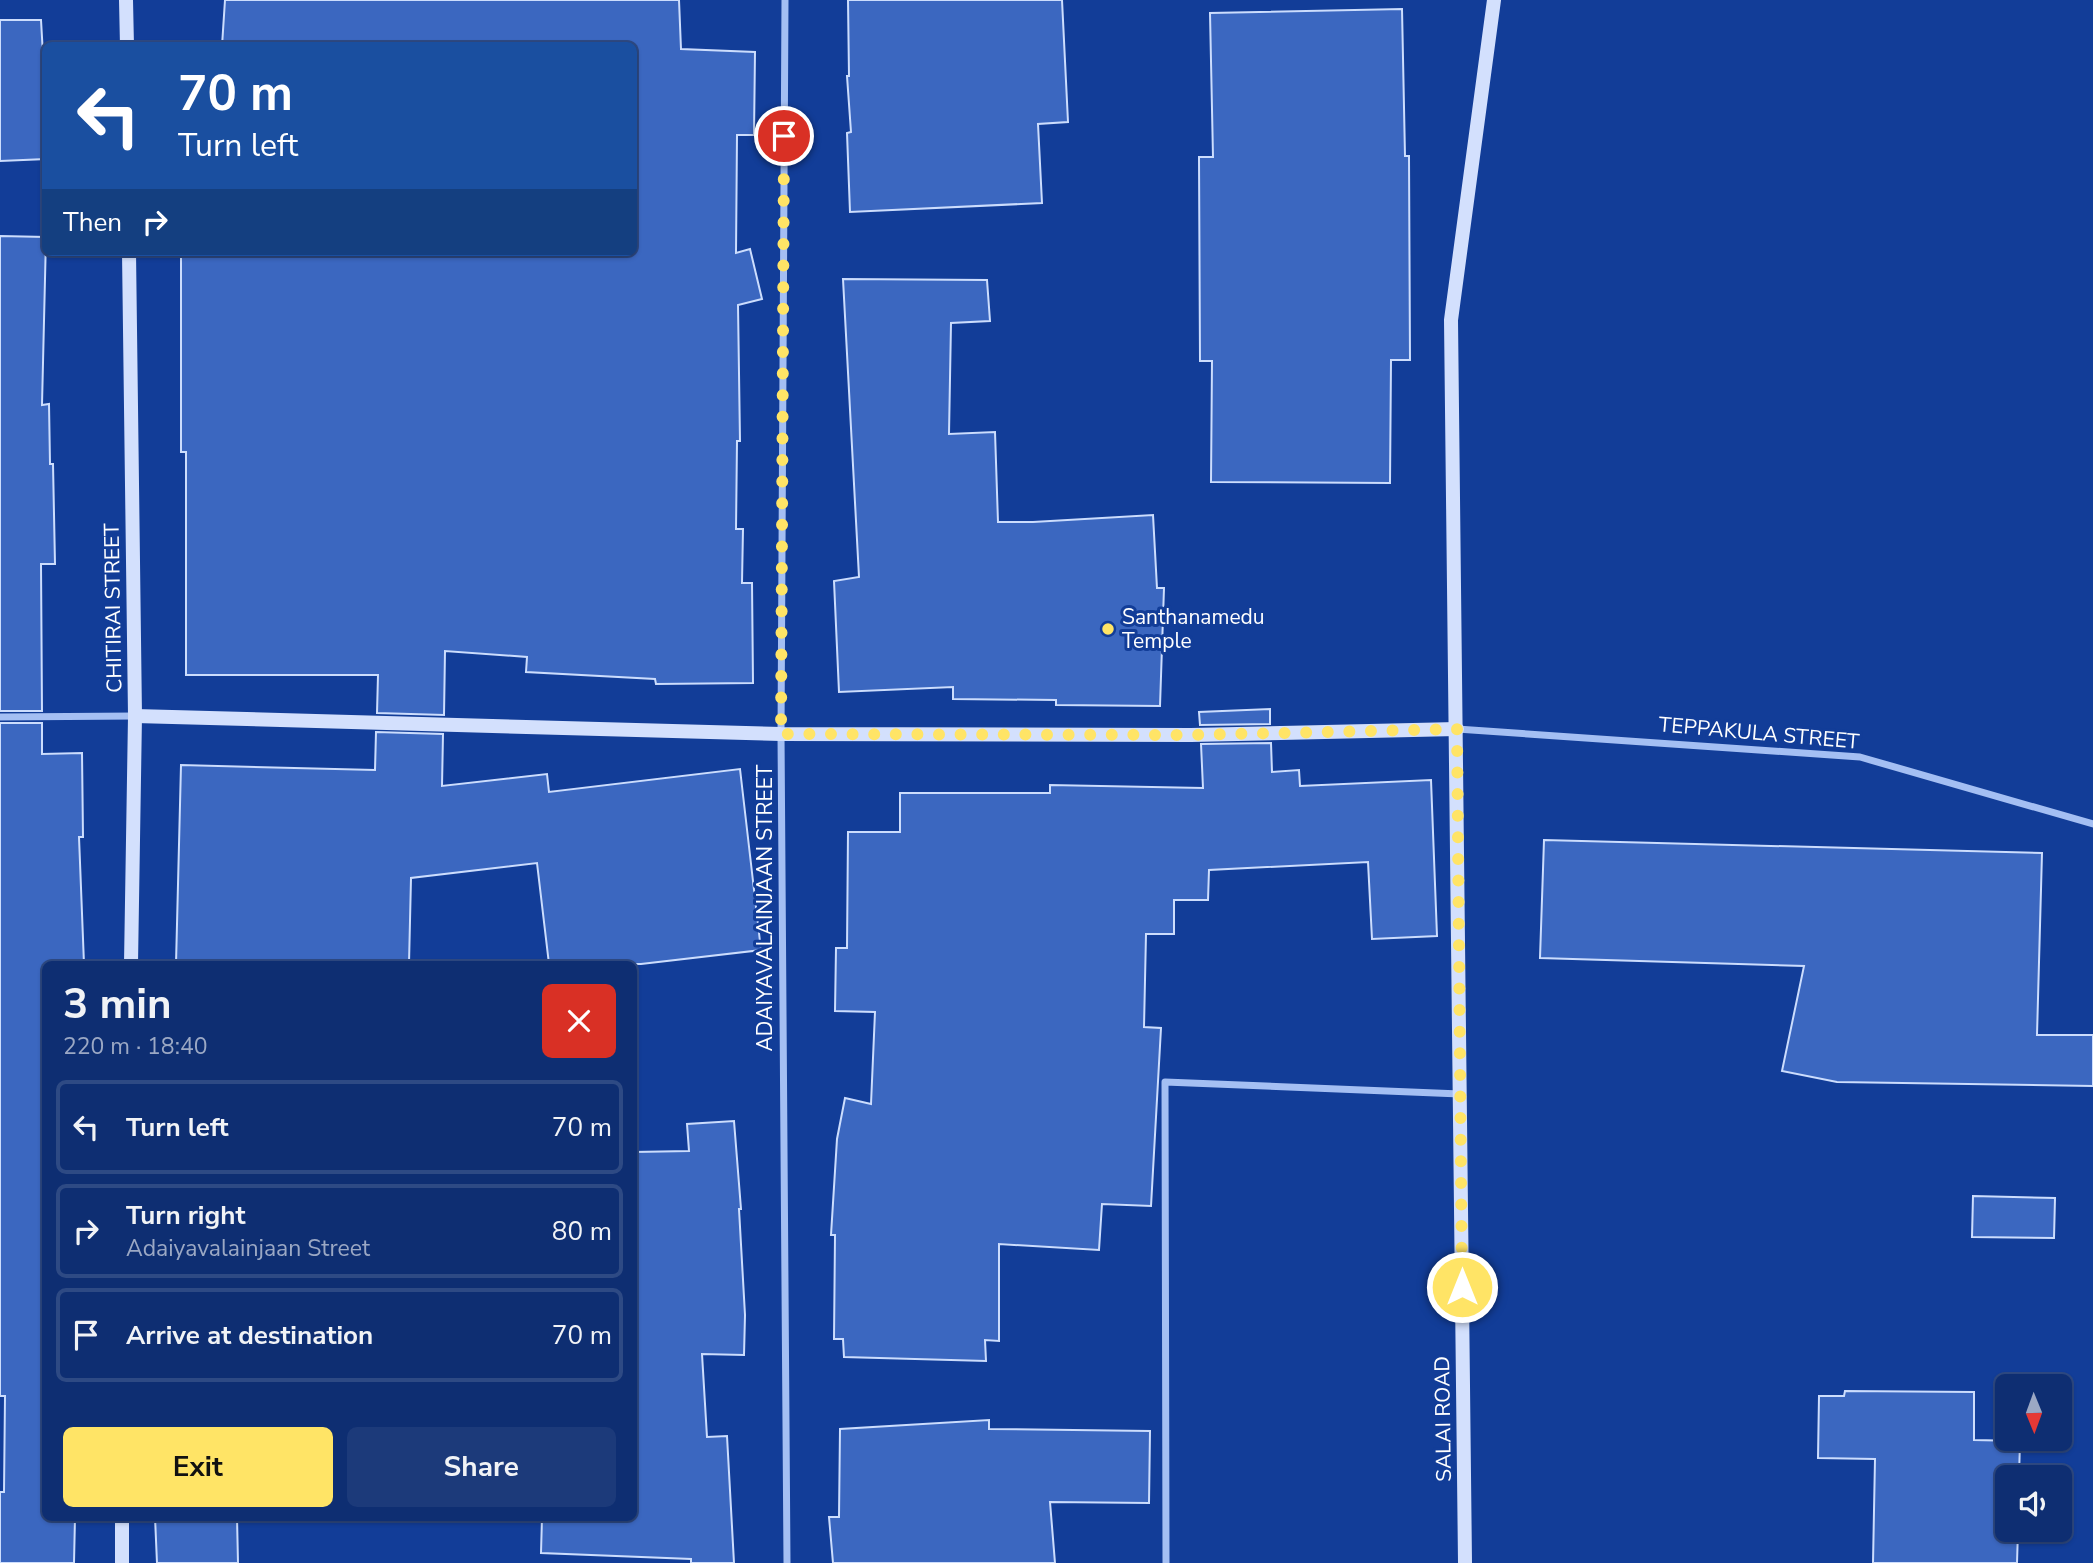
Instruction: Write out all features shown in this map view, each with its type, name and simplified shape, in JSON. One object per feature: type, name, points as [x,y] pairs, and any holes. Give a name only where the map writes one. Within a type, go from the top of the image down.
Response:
[{"type":"street","points":[[126,0],[127,42]]},
{"type":"street","name":"ADAIYAVALAINJAAN STREET","points":[[785,0],[781,734],[787,1563]]},
{"type":"street","name":"SALAI ROAD","points":[[1465,1563],[1451,320],[1494,0]]},
{"type":"street","name":"CHITIRAI STREET","points":[[130,256],[135,716],[131,961]]},
{"type":"street","points":[[0,717],[135,716],[781,734],[1191,735],[1457,729]]},
{"type":"street","name":"TEPPAKULA STREET","points":[[1457,729],[1860,757],[2093,824]]},
{"type":"street","points":[[1166,1563],[1165,1082],[1460,1094]]},
{"type":"street","points":[[122,1521],[122,1563]]},
{"type":"building","points":[[225,0],[679,0],[681,49],[755,52],[754,135],[737,135],[736,253],[750,249],[762,299],[738,305],[740,441],[737,441],[736,529],[743,529],[742,583],[752,583],[753,683],[656,684],[655,679],[526,672],[527,657],[445,651],[444,715],[377,713],[378,675],[186,675],[186,452],[181,452],[181,256],[637,256],[637,42],[222,42]]},
{"type":"building","points":[[848,0],[1062,0],[1068,122],[1038,124],[1042,203],[850,212],[847,133],[851,132],[847,76]]},
{"type":"building","points":[[1402,9],[1405,156],[1409,156],[1410,360],[1391,360],[1390,483],[1211,482],[1212,361],[1200,361],[1199,157],[1213,157],[1210,13]]},
{"type":"building","points":[[0,20],[41,20],[42,159],[0,161]]},
{"type":"building","points":[[0,236],[42,237],[42,256],[46,256],[42,405],[49,404],[55,564],[41,564],[42,711],[0,711]]},
{"type":"building","points":[[843,279],[987,280],[990,321],[951,323],[949,434],[995,432],[998,522],[1153,515],[1157,588],[1164,588],[1160,706],[1056,705],[1056,700],[953,699],[953,687],[839,692],[834,581],[859,577]]},
{"type":"building","points":[[1270,709],[1270,724],[1200,725],[1199,712]]},
{"type":"building","points":[[0,723],[42,723],[42,754],[82,753],[83,837],[79,837],[84,961],[42,961],[42,1521],[75,1521],[74,1563],[0,1563],[0,1492],[4,1492],[5,1396],[0,1396]]},
{"type":"building","points":[[376,732],[443,734],[442,786],[547,774],[549,792],[740,769],[761,950],[641,964],[637,964],[637,961],[549,961],[537,863],[411,878],[409,961],[176,961],[181,765],[375,770]]},
{"type":"building","points":[[1271,743],[1272,772],[1299,770],[1300,786],[1431,780],[1437,936],[1372,939],[1368,862],[1209,870],[1208,900],[1174,900],[1174,934],[1146,934],[1144,1027],[1161,1028],[1151,1206],[1102,1204],[1099,1250],[999,1244],[999,1341],[985,1340],[986,1361],[844,1357],[843,1339],[834,1339],[835,1235],[831,1235],[837,1139],[845,1098],[871,1104],[875,1012],[835,1011],[836,948],[847,948],[848,832],[900,832],[900,793],[1050,793],[1050,785],[1203,788],[1201,744]]},
{"type":"building","points":[[1544,840],[2042,853],[2037,1035],[2093,1035],[2093,1086],[1837,1082],[1782,1071],[1804,966],[1540,958]]},
{"type":"building","points":[[734,1121],[741,1209],[744,1355],[702,1354],[707,1437],[727,1436],[734,1563],[691,1563],[691,1559],[541,1553],[542,1521],[637,1521],[637,1152],[689,1151],[687,1124]]},
{"type":"building","points":[[1973,1196],[2055,1198],[2054,1238],[1972,1237]]},
{"type":"building","points":[[1845,1391],[1974,1392],[1974,1440],[1995,1440],[1995,1451],[2020,1451],[2019,1465],[1995,1465],[1995,1542],[2018,1542],[2017,1563],[1873,1563],[1875,1459],[1818,1458],[1819,1396],[1844,1396]]},
{"type":"building","points":[[989,1420],[989,1429],[1150,1431],[1149,1503],[1050,1502],[1055,1563],[833,1563],[829,1517],[839,1517],[840,1429]]},
{"type":"building","points":[[155,1521],[237,1521],[238,1563],[157,1563]]},
{"type":"place","name":"Santhanamedu Temple","points":[[1108,629]]},
{"type":"route","points":[[784,136],[781,734],[1191,735],[1457,729],[1462,1287]]}]
